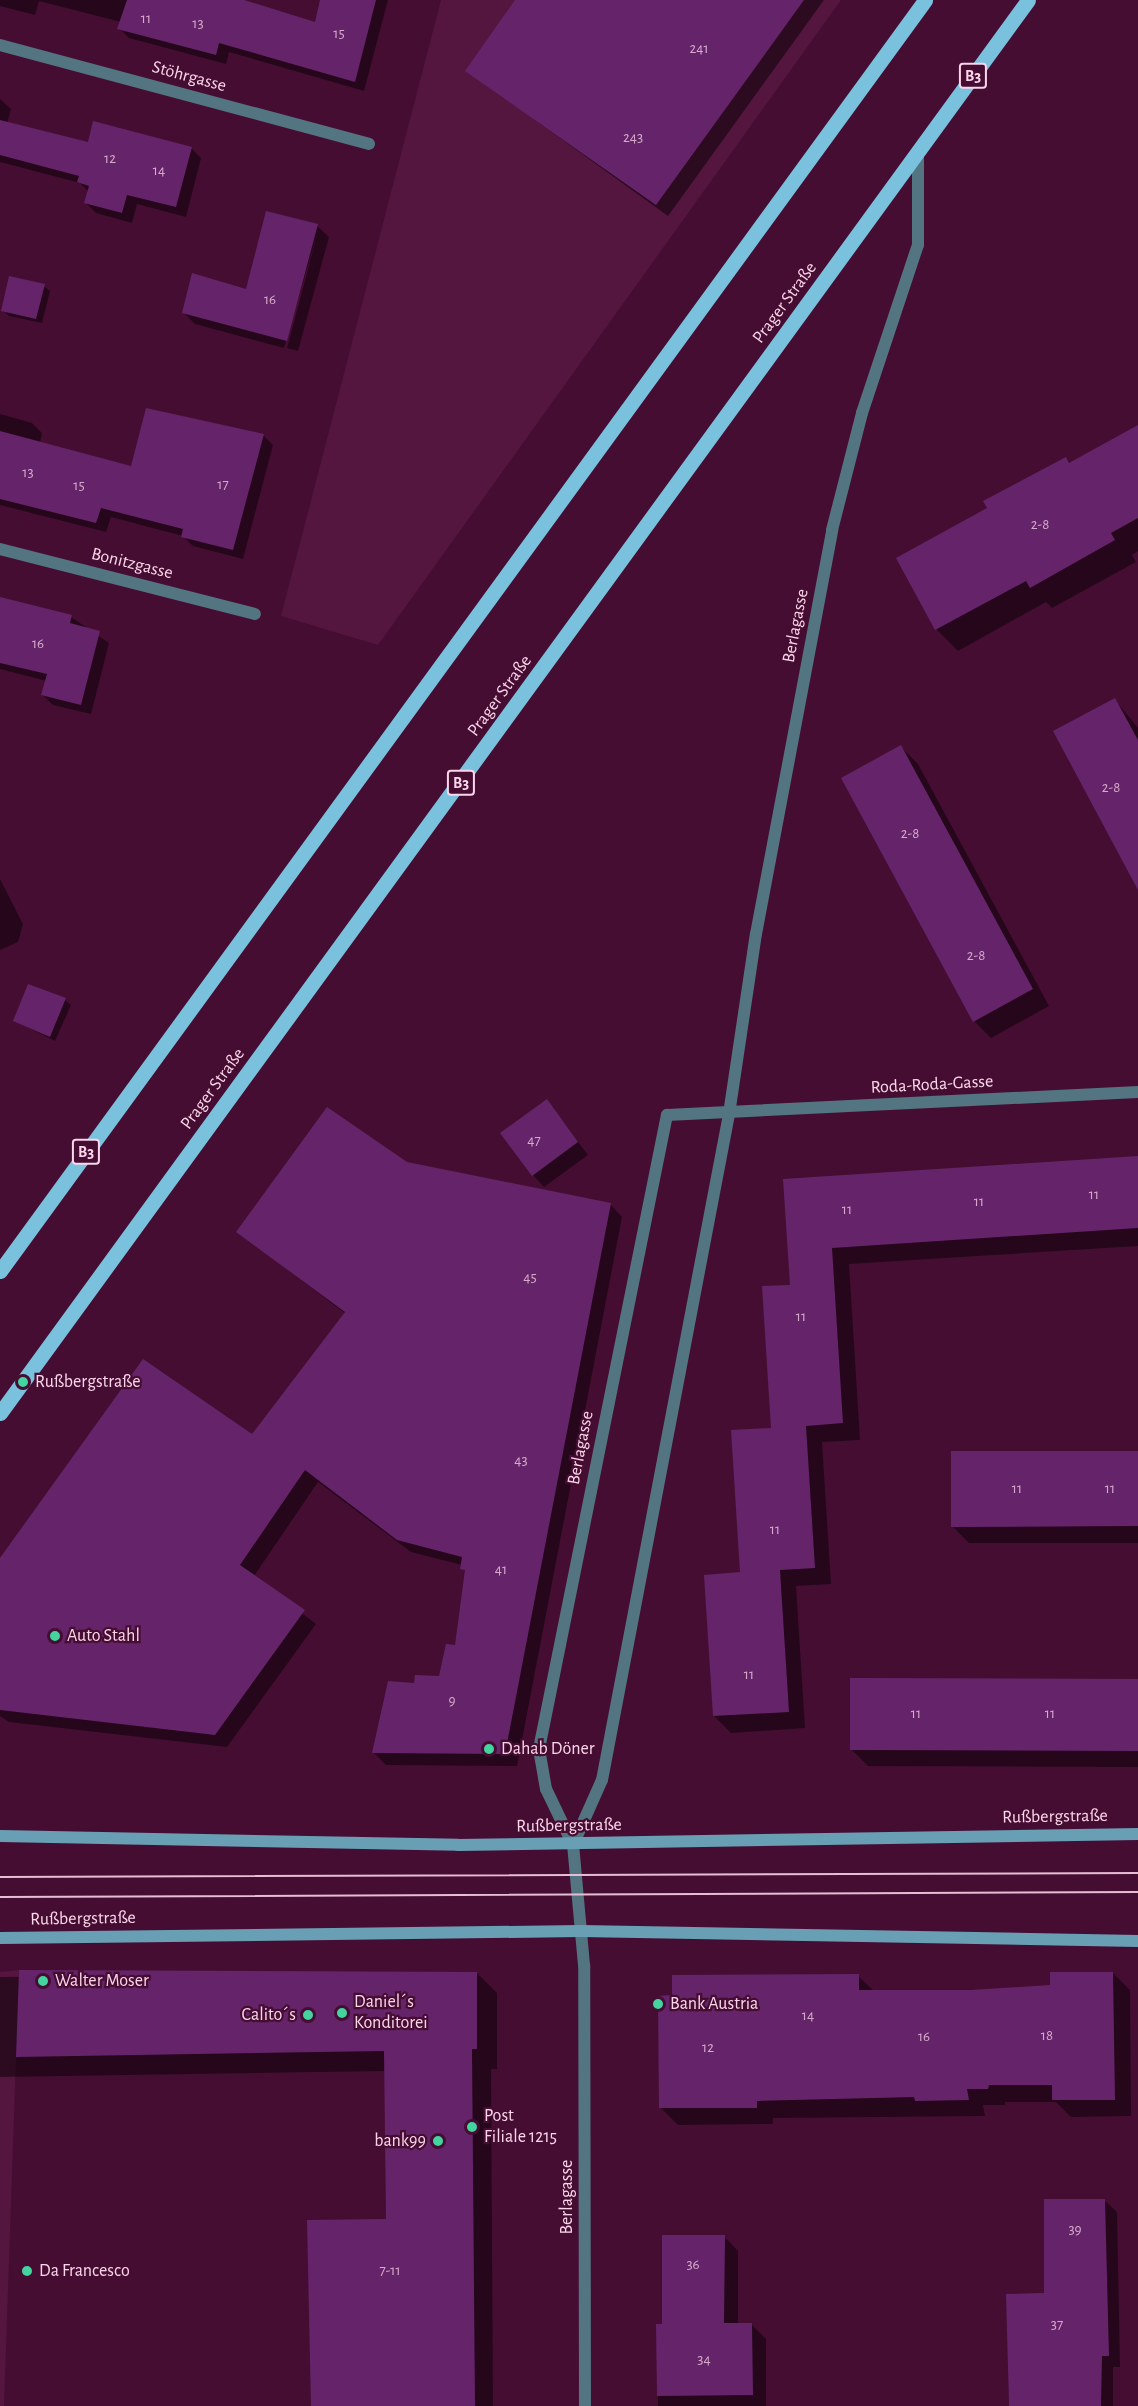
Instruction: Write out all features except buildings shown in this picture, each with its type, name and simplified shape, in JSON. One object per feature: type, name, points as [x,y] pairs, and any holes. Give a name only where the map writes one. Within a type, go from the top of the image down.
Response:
[{"type":"main road","name":"B3","points":[[0,1271],[925,0]]},
{"type":"main road","name":"Prager Straße","points":[[0,1413],[1028,0]]},
{"type":"street","name":"Stöhrgasse","points":[[0,45],[369,144]]},
{"type":"street","name":"Berlagasse","points":[[573,1845],[602,1780],[729,1114],[756,934],[832,530],[862,413],[918,245],[918,151]]},
{"type":"street","name":"Bonitzgasse","points":[[0,549],[255,614]]},
{"type":"street","name":"Roda-Roda-Gasse","points":[[729,1114],[1138,1092]]},
{"type":"street","name":"Berlagasse","points":[[585,2406],[581,1931],[573,1845],[546,1789],[539,1749],[667,1115],[729,1114]]},
{"type":"street","name":"Rußbergstraße","points":[[0,1836],[573,1845],[1138,1834]]},
{"type":"street","name":"Rußbergstraße","points":[[0,1938],[581,1931],[1138,1941]]},
{"type":"shaded area","points":[[441,0],[841,0],[378,645],[281,616]]},
{"type":"shaded area","points":[[19,1970],[4,2406],[0,2406],[0,1972]]},
{"type":"tram line","points":[[0,1877],[1138,1873]]},
{"type":"tram line","points":[[0,1897],[1138,1892]]},
{"type":"place","name":"Rußbergstraße","points":[[23,1382]]},
{"type":"place","name":"Auto Stahl","points":[[55,1636]]},
{"type":"place","name":"Dahab Döner","points":[[489,1749]]},
{"type":"place","name":"Walter Moser","points":[[43,1981]]},
{"type":"place","name":"Bank Austria","points":[[658,2004]]},
{"type":"place","name":"Daniel´s Konditorei","points":[[342,2013]]},
{"type":"place","name":"Calito´s","points":[[308,2015]]},
{"type":"place","name":"Post Filiale 1215","points":[[472,2127]]},
{"type":"place","name":"bank99","points":[[438,2141]]},
{"type":"place","name":"Da Francesco","points":[[27,2271]]}]
